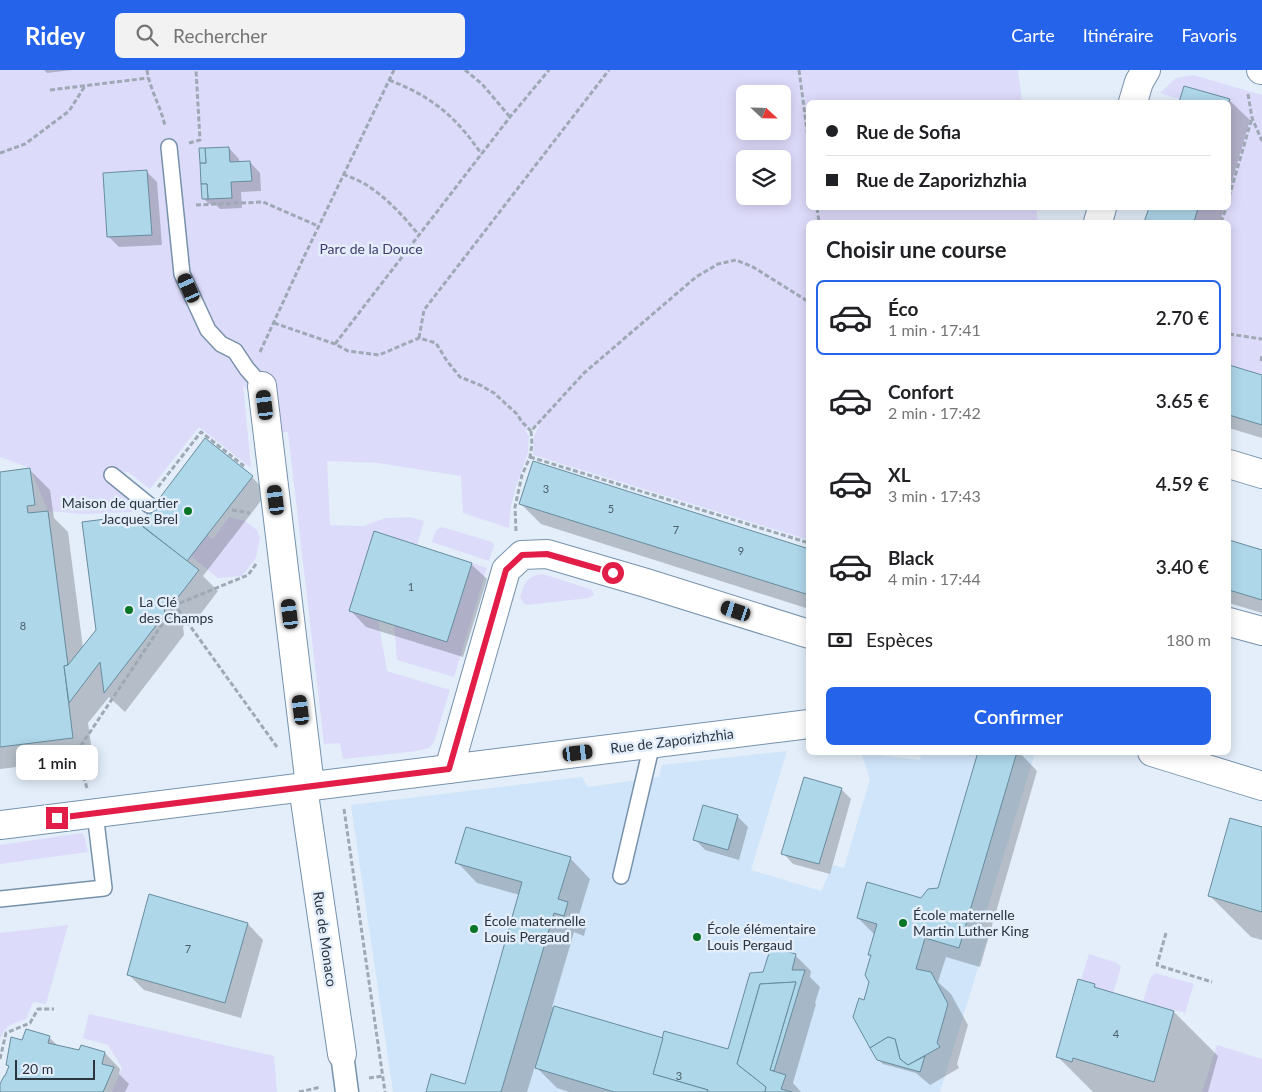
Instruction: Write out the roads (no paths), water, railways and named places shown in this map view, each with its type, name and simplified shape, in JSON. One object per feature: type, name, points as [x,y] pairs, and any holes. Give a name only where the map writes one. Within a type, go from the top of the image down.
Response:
[{"type":"street","points":[[1134,100],[1139,82],[1146,70]]},
{"type":"street","name":"Rue de Monaco","points":[[262,386],[307,787],[347,1092]]},
{"type":"street","points":[[1231,465],[1262,474]]},
{"type":"street","points":[[449,769],[506,570],[522,555],[547,554],[806,633]]},
{"type":"street","points":[[1231,623],[1262,631]]},
{"type":"street","name":"Rue de Zaporizhzhia","points":[[0,825],[806,724]]},
{"type":"street","points":[[1162,755],[1262,786]]},
{"type":"lane","points":[[169,147],[182,274],[208,330],[221,344],[235,351],[262,386]]},
{"type":"lane","points":[[112,475],[150,505]]},
{"type":"lane","points":[[621,876],[652,744]]},
{"type":"lane","points":[[0,900],[104,888],[95,813]]},
{"type":"place","name":"Maison de quartier Jacques Brel","points":[[188,511]]},
{"type":"place","name":"La Clé des Champs","points":[[129,610]]},
{"type":"place","name":"École maternelle Martin Luther King","points":[[903,923]]},
{"type":"place","name":"École maternelle Louis Pergaud","points":[[474,929]]},
{"type":"place","name":"École élémentaire Louis Pergaud","points":[[697,937]]},
{"type":"park label","name":"Parc de la Douce","points":[[371,249]]}]
